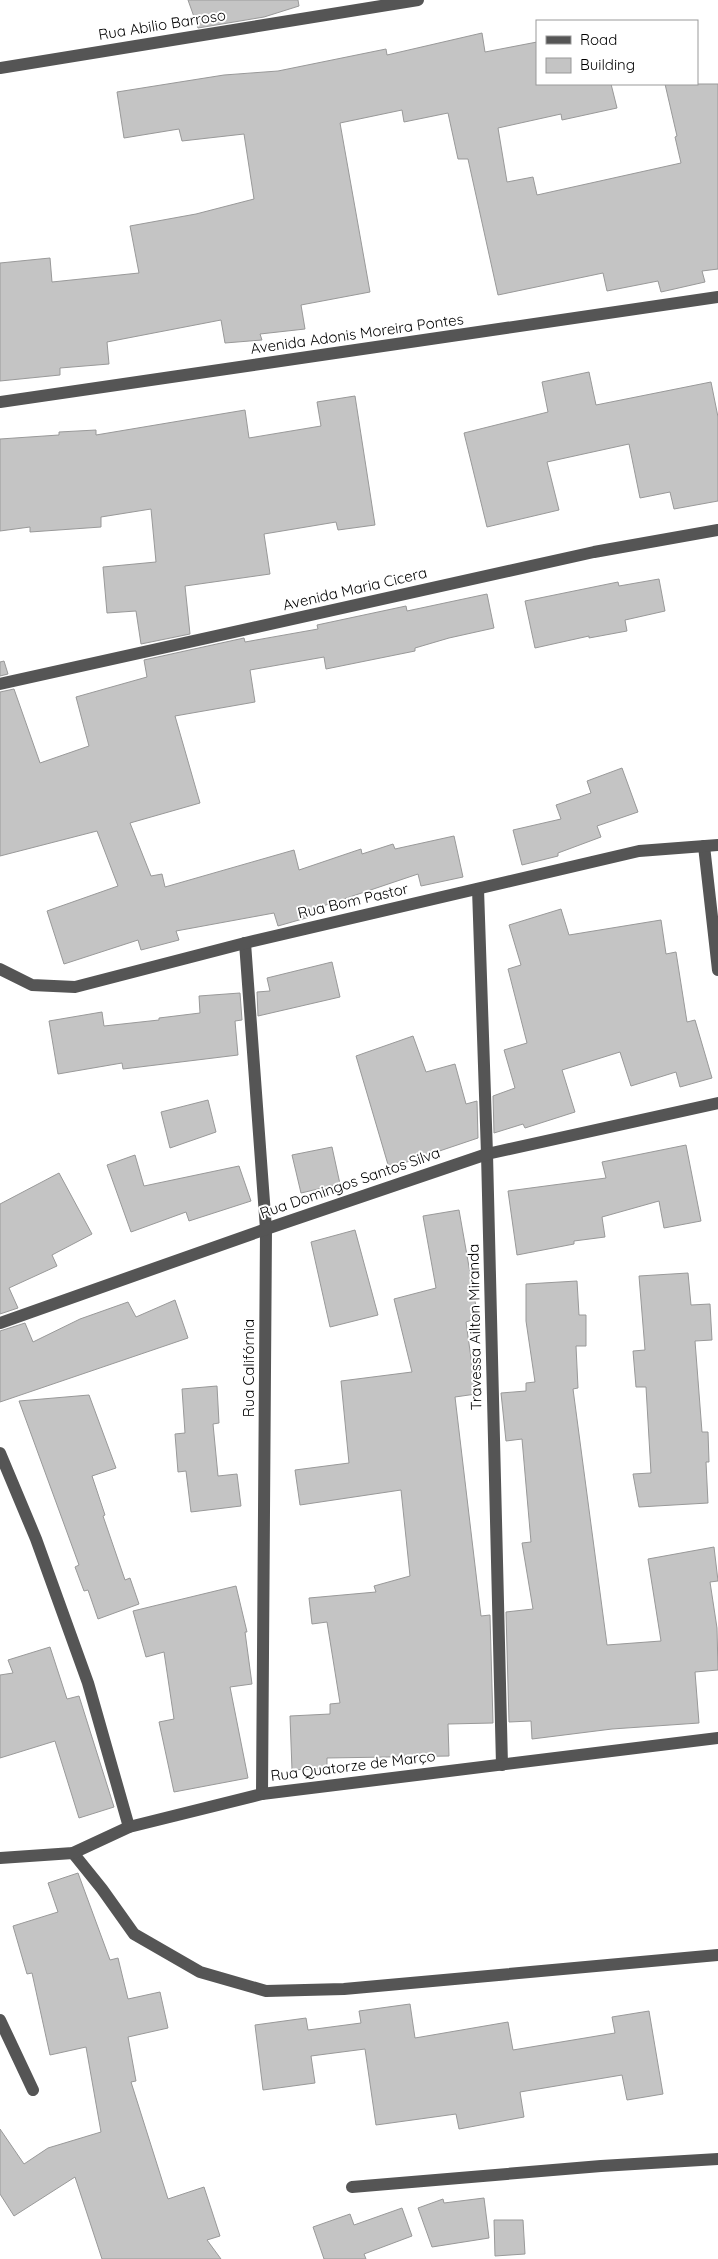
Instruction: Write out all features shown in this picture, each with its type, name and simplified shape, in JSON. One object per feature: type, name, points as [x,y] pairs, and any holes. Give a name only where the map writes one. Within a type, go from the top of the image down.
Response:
[{"type":"street","name":"Rua Abilio Barroso","points":[[0,68],[418,0]]},
{"type":"street","name":"Avenida Adonis Moreira Pontes","points":[[0,402],[718,297]]},
{"type":"street","name":"Avenida Maria Cicera","points":[[0,684],[594,552],[718,530]]},
{"type":"street","name":"Rua Bom Pastor","points":[[0,969],[32,985],[75,987],[245,943],[640,851],[718,845]]},
{"type":"street","points":[[704,846],[718,970]]},
{"type":"street","name":"Travessa Ailton Miranda","points":[[478,889],[487,1154],[502,1765]]},
{"type":"street","name":"Rua Califórnia","points":[[245,943],[266,1229],[262,1794]]},
{"type":"street","name":"Rua Domingos Santos Silva","points":[[0,1323],[266,1229],[487,1154],[718,1104]]},
{"type":"street","points":[[0,1453],[36,1539],[88,1683],[129,1827]]},
{"type":"street","name":"Rua Quatorze de Março","points":[[0,1858],[73,1853],[129,1827],[262,1794],[718,1738]]},
{"type":"street","points":[[73,1853],[102,1888],[134,1934],[200,1972],[266,1991],[344,1989],[718,1955]]},
{"type":"street","points":[[0,2020],[32,2090]]},
{"type":"street","points":[[352,2188],[601,2166],[718,2159]]},
{"type":"building","points":[[188,0],[298,0],[299,6],[264,17],[198,28]]},
{"type":"building","points":[[482,33],[485,52],[536,42],[536,85],[611,85],[617,108],[562,120],[561,114],[498,128],[507,182],[533,177],[537,195],[681,163],[665,85],[718,84],[718,269],[702,271],[705,282],[661,292],[658,281],[607,291],[603,273],[498,295],[468,159],[458,159],[448,113],[404,122],[402,110],[340,123],[370,292],[301,305],[305,329],[260,334],[262,340],[225,343],[221,320],[107,342],[109,364],[60,368],[60,375],[0,381],[0,263],[50,258],[52,282],[139,273],[130,226],[196,214],[254,199],[244,134],[182,141],[179,129],[124,138],[117,92],[224,75],[278,71],[386,49],[387,55]]},
{"type":"building","points":[[589,372],[596,405],[711,382],[718,417],[718,501],[674,509],[670,492],[640,498],[629,444],[547,462],[559,510],[487,527],[464,433],[548,412],[542,382]]},
{"type":"building","points":[[355,396],[375,525],[338,530],[336,522],[264,534],[270,574],[185,586],[190,634],[141,644],[136,611],[107,613],[103,567],[156,562],[151,509],[101,517],[101,527],[30,532],[30,527],[0,531],[0,439],[59,435],[59,432],[96,430],[96,435],[245,410],[249,438],[321,426],[317,402]]},
{"type":"building","points":[[659,579],[665,611],[625,620],[627,631],[589,638],[589,636],[535,648],[525,601],[618,582],[619,586]]},
{"type":"building","points":[[487,594],[494,628],[449,638],[415,648],[415,651],[326,669],[324,657],[250,670],[255,702],[175,716],[200,803],[130,823],[151,876],[162,874],[165,887],[294,850],[299,870],[361,849],[362,854],[393,844],[395,849],[454,836],[463,877],[421,886],[418,874],[311,910],[313,916],[278,926],[274,913],[176,931],[179,940],[141,950],[138,940],[64,964],[47,911],[118,886],[97,831],[0,856],[0,692],[14,689],[40,763],[89,746],[76,697],[147,677],[144,660],[244,638],[245,642],[318,629],[317,625],[406,606],[407,611]]},
{"type":"building","points":[[4,661],[8,674],[0,676],[0,662]]},
{"type":"building","points":[[622,768],[638,812],[597,826],[601,837],[558,853],[558,856],[522,865],[513,830],[561,819],[556,805],[591,793],[587,781]]},
{"type":"building","points":[[561,909],[569,935],[661,920],[666,954],[676,952],[687,1022],[695,1020],[712,1078],[680,1087],[676,1072],[631,1086],[620,1052],[562,1070],[575,1112],[525,1128],[523,1124],[494,1133],[493,1096],[515,1088],[504,1050],[527,1043],[508,969],[521,965],[509,925]]},
{"type":"building","points":[[332,962],[340,997],[258,1016],[257,992],[270,991],[267,978]]},
{"type":"building","points":[[240,993],[242,1020],[235,1021],[238,1055],[123,1069],[122,1063],[58,1074],[49,1021],[102,1012],[104,1026],[159,1020],[159,1018],[200,1013],[199,996]]},
{"type":"building","points":[[413,1036],[426,1072],[455,1064],[466,1104],[477,1101],[478,1138],[389,1168],[356,1056]]},
{"type":"building","points":[[208,1100],[216,1132],[170,1148],[161,1112]]},
{"type":"building","points":[[686,1145],[701,1221],[664,1228],[659,1201],[602,1217],[605,1237],[574,1241],[574,1244],[517,1255],[508,1191],[606,1178],[602,1162]]},
{"type":"building","points":[[332,1147],[340,1184],[301,1193],[292,1155]]},
{"type":"building","points":[[135,1155],[144,1186],[239,1166],[251,1201],[189,1221],[186,1212],[131,1232],[107,1165]]},
{"type":"building","points":[[59,1173],[92,1234],[52,1255],[57,1266],[9,1288],[18,1308],[0,1314],[0,1204]]},
{"type":"building","points":[[459,1210],[478,1318],[466,1322],[476,1394],[455,1397],[481,1616],[490,1615],[493,1723],[448,1724],[449,1756],[327,1758],[327,1768],[292,1770],[290,1716],[330,1714],[330,1704],[340,1703],[327,1622],[312,1624],[309,1598],[376,1592],[374,1586],[410,1576],[401,1490],[300,1505],[295,1470],[349,1463],[341,1381],[412,1372],[394,1299],[436,1288],[423,1216]]},
{"type":"building","points":[[355,1230],[378,1315],[330,1327],[311,1242]]},
{"type":"building","points":[[688,1273],[691,1305],[710,1304],[712,1340],[695,1341],[702,1432],[708,1432],[709,1462],[706,1462],[708,1503],[639,1507],[633,1474],[651,1473],[646,1387],[636,1387],[633,1351],[645,1350],[639,1276]]},
{"type":"building","points":[[577,1281],[579,1315],[586,1315],[586,1346],[576,1346],[578,1388],[573,1389],[607,1645],[661,1641],[648,1559],[714,1547],[718,1581],[710,1582],[717,1628],[718,1670],[695,1672],[699,1723],[612,1729],[532,1739],[531,1721],[509,1722],[506,1612],[533,1609],[522,1543],[531,1542],[522,1439],[506,1441],[501,1393],[526,1391],[526,1383],[535,1382],[526,1321],[526,1284]]},
{"type":"building","points":[[175,1300],[188,1338],[0,1402],[0,1331],[25,1323],[33,1342],[80,1319],[128,1302],[136,1317]]},
{"type":"building","points":[[217,1386],[219,1423],[213,1424],[218,1476],[237,1474],[241,1506],[191,1512],[186,1471],[178,1472],[175,1434],[185,1433],[182,1389]]},
{"type":"building","points":[[89,1395],[116,1468],[92,1476],[105,1515],[103,1516],[125,1580],[130,1578],[139,1604],[98,1619],[88,1590],[84,1591],[75,1567],[79,1565],[19,1401]]},
{"type":"building","points":[[236,1586],[247,1632],[245,1632],[252,1684],[230,1687],[248,1778],[174,1792],[159,1722],[174,1719],[164,1652],[146,1657],[133,1611]]},
{"type":"building","points":[[50,1647],[67,1699],[79,1696],[114,1807],[79,1818],[55,1741],[0,1758],[0,1675],[13,1673],[8,1660]]},
{"type":"building","points":[[78,1873],[110,1960],[118,1958],[128,1999],[160,1992],[168,2028],[128,2037],[136,2081],[131,2082],[168,2199],[204,2187],[220,2236],[207,2240],[221,2259],[102,2259],[75,2177],[14,2216],[0,2194],[0,2129],[24,2164],[48,2148],[101,2132],[86,2047],[50,2055],[32,1973],[27,1974],[13,1926],[58,1912],[48,1883]]},
{"type":"building","points":[[410,2004],[415,2038],[508,2022],[513,2050],[615,2033],[612,2017],[649,2011],[663,2094],[627,2100],[622,2075],[520,2092],[524,2117],[459,2129],[456,2114],[376,2125],[365,2049],[311,2056],[315,2083],[263,2090],[255,2025],[306,2018],[308,2030],[361,2023],[359,2011]]},
{"type":"building","points":[[484,2198],[489,2238],[432,2247],[418,2208],[443,2199],[444,2203]]},
{"type":"building","points":[[402,2208],[412,2236],[364,2254],[366,2259],[324,2259],[313,2227],[350,2214],[354,2225]]},
{"type":"building","points":[[494,2220],[523,2220],[525,2254],[495,2256]]}]
